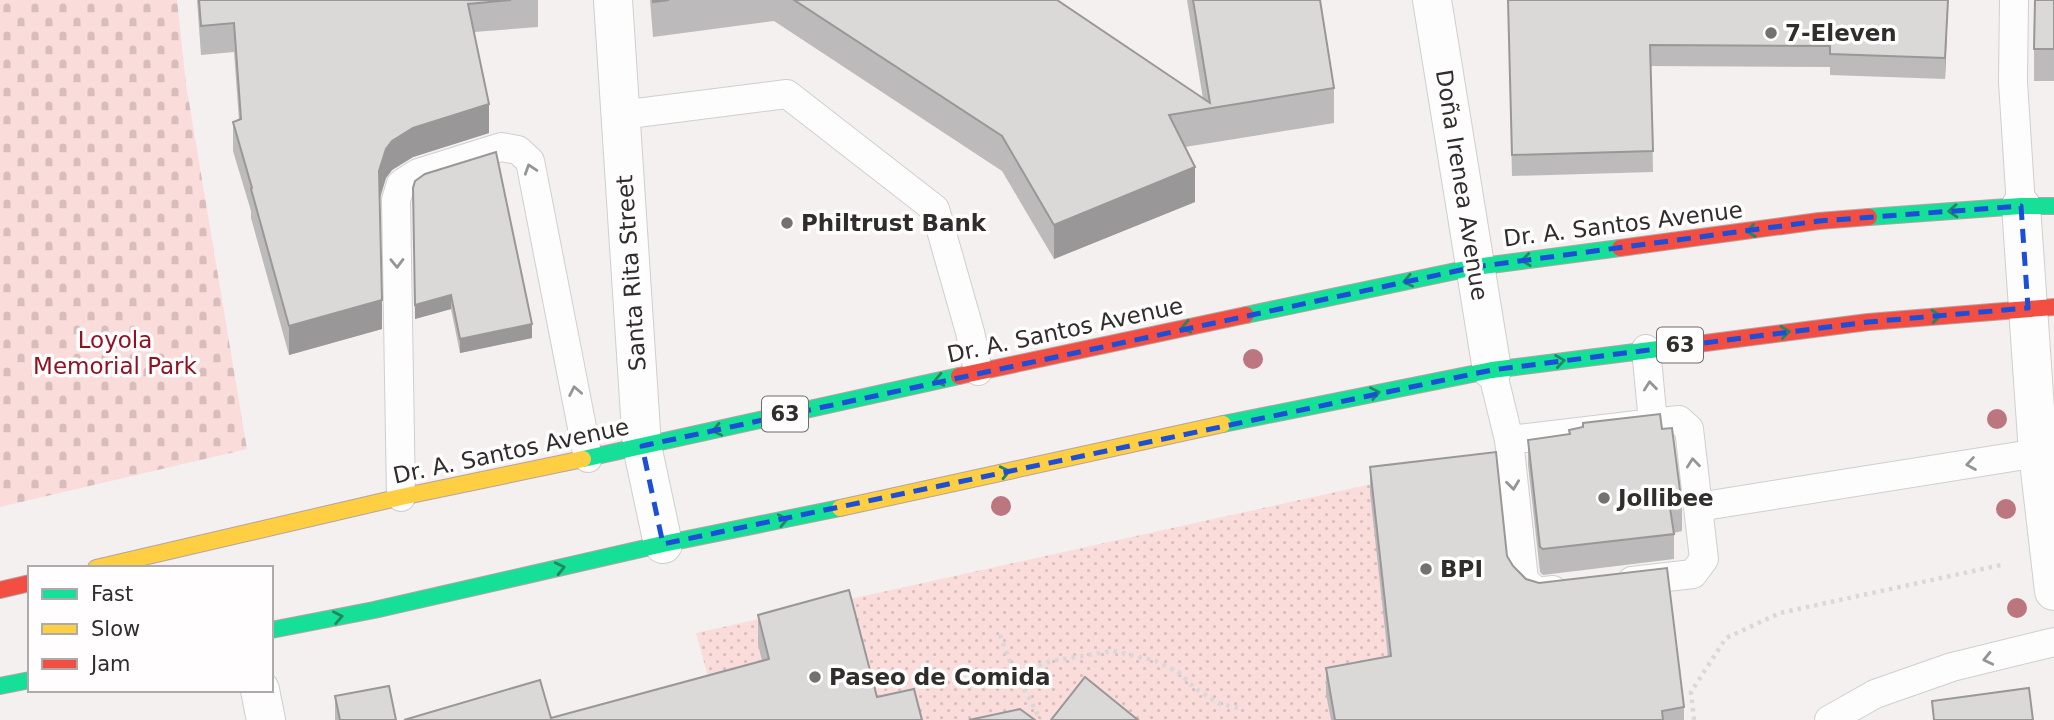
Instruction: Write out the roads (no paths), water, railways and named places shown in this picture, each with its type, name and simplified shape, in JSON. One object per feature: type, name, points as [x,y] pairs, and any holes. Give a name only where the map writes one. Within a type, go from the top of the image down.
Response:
[{"type":"main road","name":"Dr. A. Santos Avenue","points":[[105,566],[401,497],[978,371],[1475,267],[1819,222],[2038,206]]},
{"type":"main road","name":"63","points":[[273,630],[374,610],[663,544],[926,490],[1120,445],[1492,370],[1868,322],[2041,308]]},
{"type":"main road","points":[[0,590],[28,583]]},
{"type":"main road","points":[[0,686],[28,680]]},
{"type":"street","name":"Santa Rita Street","points":[[613,0],[642,446],[663,544]]},
{"type":"street","name":"Doña Irenea Avenue","points":[[1432,0],[1492,370]]},
{"type":"street","points":[[2038,206],[2041,308],[2038,453],[2052,573]]},
{"type":"street","points":[[260,692],[266,720]]},
{"type":"lane","points":[[2014,0],[2013,82],[2038,206]]},
{"type":"lane","points":[[621,115],[787,94],[934,209],[970,332],[978,371]]},
{"type":"lane","points":[[401,497],[396,200],[401,184],[418,173],[501,147],[518,149],[530,161],[588,458]]},
{"type":"lane","points":[[1646,349],[1653,422]]},
{"type":"lane","points":[[1492,370],[1509,440],[1524,580],[1536,592],[1693,574],[1704,559],[1689,429],[1679,420],[1509,440]]},
{"type":"lane","points":[[1698,507],[2038,453]]},
{"type":"lane","points":[[1829,720],[1875,694],[1952,667],[2054,642]]},
{"type":"place","name":"7-Eleven","points":[[1771,33]]},
{"type":"place","name":"Philtrust Bank","points":[[787,223]]},
{"type":"place","name":"Jollibee","points":[[1604,498]]},
{"type":"place","name":"BPI","points":[[1426,569]]},
{"type":"place","name":"Paseo de Comida","points":[[815,677]]},
{"type":"park label","name":"Loyola Memorial Park","points":[[115,353]]}]
